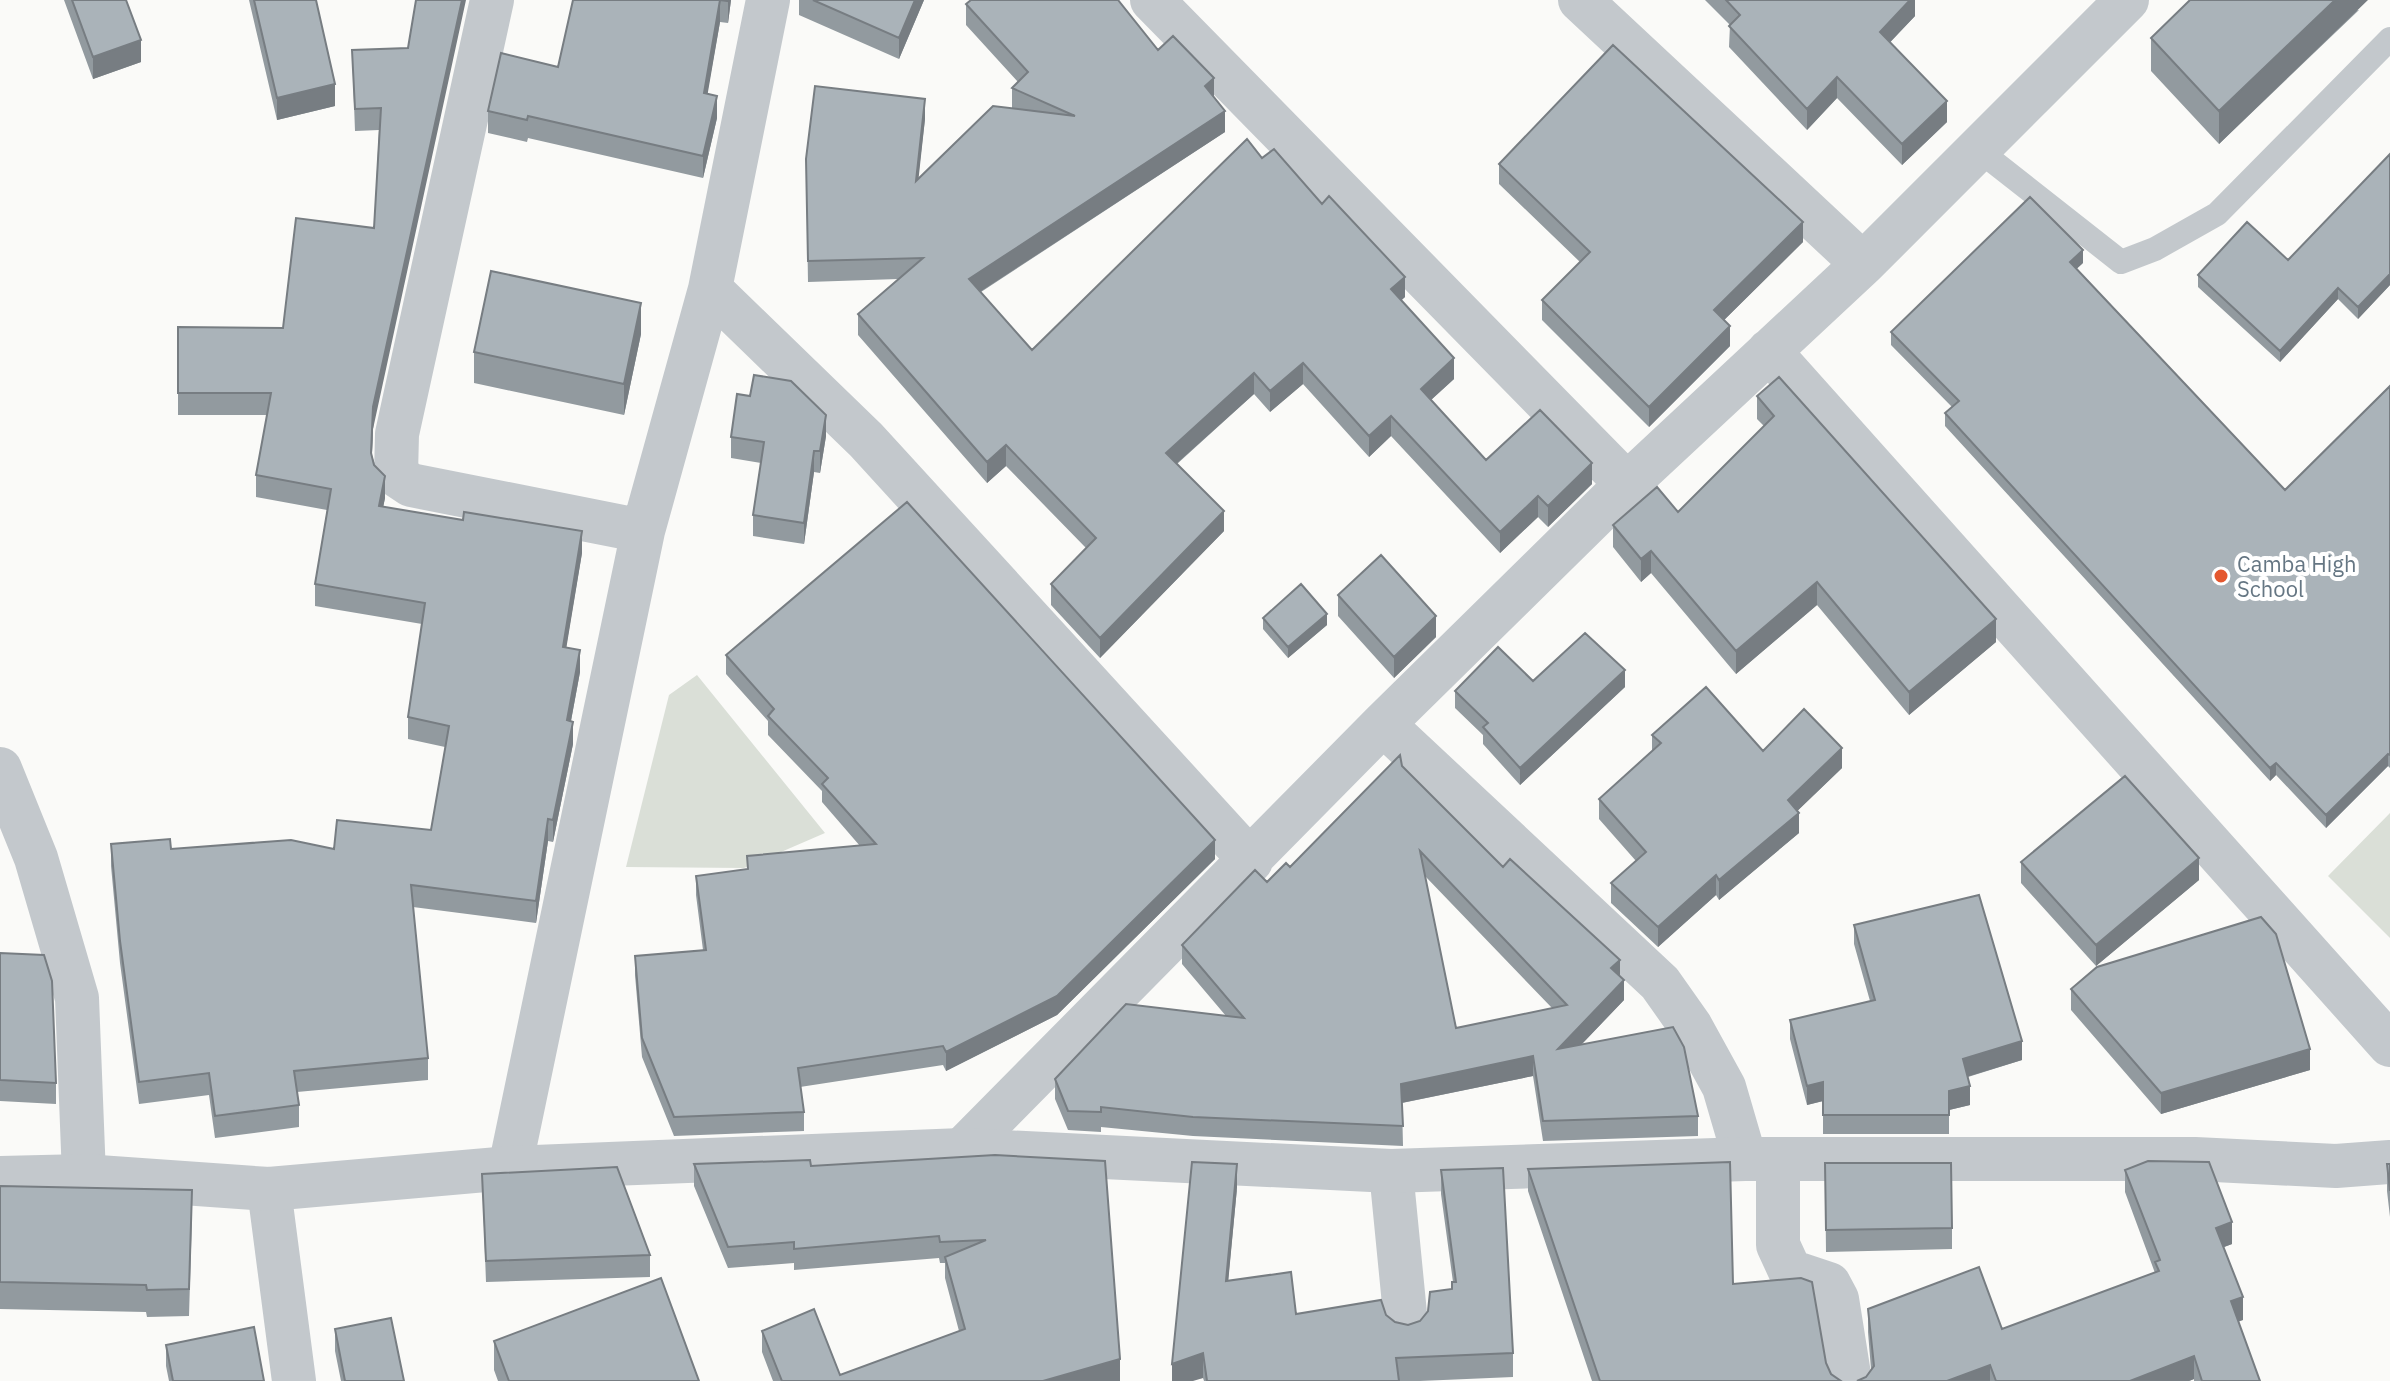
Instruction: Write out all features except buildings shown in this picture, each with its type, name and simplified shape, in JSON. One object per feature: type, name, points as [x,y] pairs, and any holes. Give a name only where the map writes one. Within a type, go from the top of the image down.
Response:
[{"type":"street","points":[[492,0],[397,434],[396,475],[411,485],[643,531]]},
{"type":"street","points":[[510,1168],[643,531],[710,289],[768,0]]},
{"type":"street","points":[[1152,0],[1627,484]]},
{"type":"street","points":[[1580,0],[1863,264]]},
{"type":"street","points":[[962,1150],[1251,861],[1383,724],[1627,484],[1863,264],[2127,0]]},
{"type":"street","points":[[710,289],[866,440],[1251,861]]},
{"type":"street","points":[[1769,351],[2390,1045]]},
{"type":"street","points":[[1383,724],[1660,983],[1691,1027],[1761,1160],[1778,1245],[1790,1271],[1829,1284],[1833,1292],[1850,1381]]},
{"type":"street","points":[[0,769],[36,858],[77,998],[84,1176]]},
{"type":"street","points":[[0,1178],[84,1176],[269,1189],[510,1168],[962,1150],[1391,1171],[1761,1160],[2195,1159],[2336,1166],[2390,1162]]},
{"type":"street","points":[[1391,1171],[1406,1324]]},
{"type":"street","points":[[269,1189],[294,1381]]},
{"type":"lane","points":[[1976,148],[2121,262],[2155,249],[2217,214],[2390,39]]},
{"type":"shaded area","points":[[697,675],[825,833],[744,868],[626,867],[669,695]]},
{"type":"shaded area","points":[[2390,813],[2390,938],[2328,876]]},
{"type":"place","name":"Camba High School","points":[[2221,576]]}]
